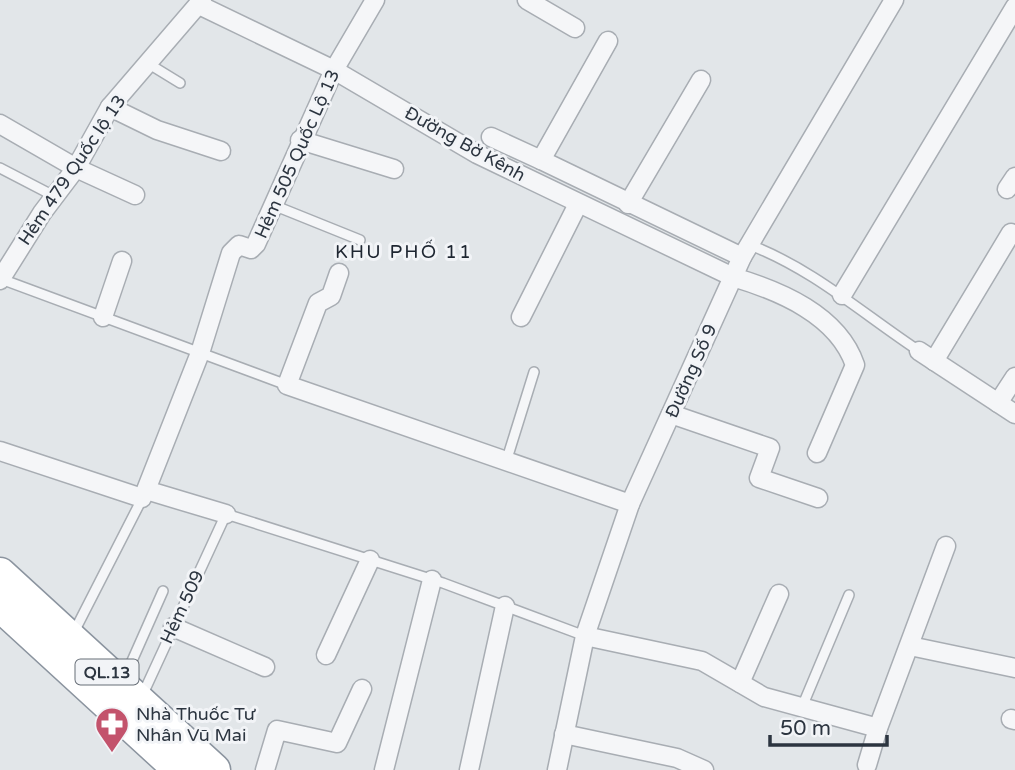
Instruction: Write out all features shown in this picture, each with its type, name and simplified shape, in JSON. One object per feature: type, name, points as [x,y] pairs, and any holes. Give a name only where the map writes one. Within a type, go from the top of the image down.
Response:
[{"type":"highway","name":"QL.13","points":[[0,574],[214,770]]},
{"type":"highway","name":"QL.13","points":[[0,605],[180,770]]},
{"type":"street","name":"Hẻm 505 Quốc Lộ 13","points":[[144,494],[200,353],[231,253],[239,245],[254,247],[300,140],[334,70],[375,0]]},
{"type":"street","points":[[527,0],[575,28]]},
{"type":"street","name":"Đường Số 9","points":[[557,770],[585,636],[630,504],[746,251],[894,0]]},
{"type":"street","points":[[842,295],[1015,7],[1005,0]]},
{"type":"street","name":"Đường Bờ Kênh","points":[[201,2],[334,70],[477,154],[733,277],[774,291],[808,309],[830,328],[853,359],[854,372],[817,453]]},
{"type":"street","name":"Hẻm 479 Quốc lộ 13","points":[[0,279],[54,196],[76,168],[110,107],[201,2]]},
{"type":"street","points":[[541,160],[608,41]]},
{"type":"street","points":[[628,204],[701,80]]},
{"type":"street","points":[[110,107],[157,130],[221,151]]},
{"type":"street","points":[[0,124],[76,168],[135,195]]},
{"type":"street","points":[[491,138],[628,204],[746,251]]},
{"type":"street","points":[[300,140],[394,169]]},
{"type":"street","points":[[521,317],[578,204]]},
{"type":"street","points":[[1011,233],[927,356],[1015,414]]},
{"type":"street","points":[[103,317],[122,261]]},
{"type":"street","points":[[339,273],[331,296],[318,303],[287,385],[630,504]]},
{"type":"street","points":[[998,403],[1015,377]]},
{"type":"street","points":[[671,414],[770,448],[759,478],[818,498]]},
{"type":"street","points":[[0,451],[144,494],[226,514]]},
{"type":"street","points":[[867,765],[878,728],[946,546]]},
{"type":"street","points":[[326,655],[370,560]]},
{"type":"street","points":[[384,770],[432,580]]},
{"type":"street","points":[[740,683],[779,594]]},
{"type":"street","points":[[470,770],[505,606]]},
{"type":"street","points":[[173,627],[265,667]]},
{"type":"street","points":[[585,636],[702,661],[764,697],[878,728]]},
{"type":"street","points":[[910,646],[1015,668]]},
{"type":"street","points":[[265,770],[276,730],[337,743],[362,690]]},
{"type":"street","points":[[564,734],[677,758],[704,770]]},
{"type":"lane","points":[[149,64],[180,83]]},
{"type":"lane","points":[[0,169],[54,196]]},
{"type":"lane","points":[[273,205],[360,240]]},
{"type":"lane","points":[[746,251],[795,266],[842,295],[927,356]]},
{"type":"lane","points":[[0,279],[287,385]]},
{"type":"lane","points":[[506,462],[534,372]]},
{"type":"lane","points":[[71,638],[144,494]]},
{"type":"lane","points":[[226,514],[432,580],[585,636]]},
{"type":"lane","name":"Hẻm 509","points":[[131,693],[173,627],[226,514]]},
{"type":"lane","points":[[131,693],[163,591]]},
{"type":"lane","points":[[802,707],[849,595]]},
{"type":"place","name":"Nhà Thuốc Tư Nhân Vū Mai","points":[[112,754]]},
{"type":"district","name":"KHU PHỐ 11","points":[[404,251]]}]
